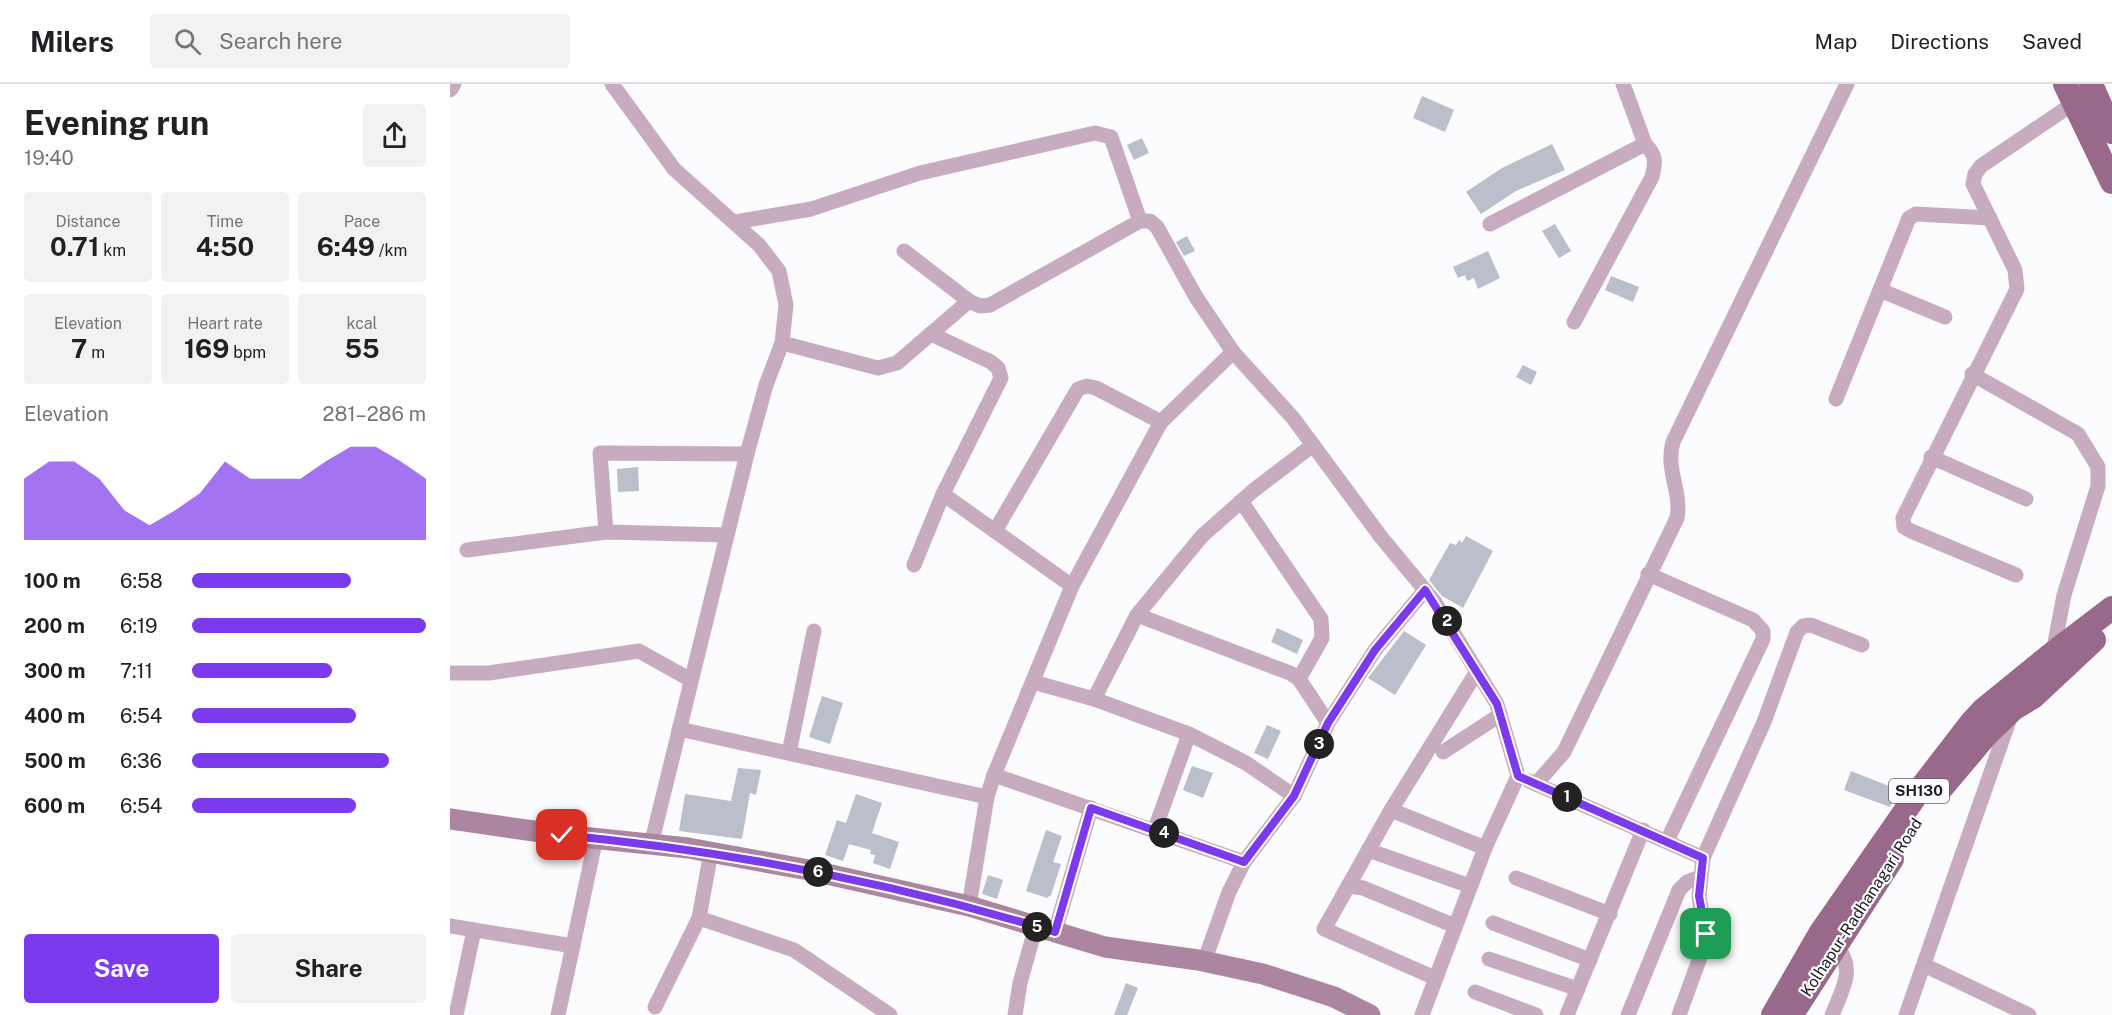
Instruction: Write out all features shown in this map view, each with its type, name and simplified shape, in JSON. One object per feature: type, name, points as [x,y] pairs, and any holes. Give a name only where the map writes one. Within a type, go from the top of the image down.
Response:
[{"type":"main road","points":[[2091,84],[2111,125]]},
{"type":"main road","points":[[2070,94],[2112,182]]},
{"type":"main road","name":"SH130","points":[[1773,1015],[1821,932],[1924,784],[1984,709],[2112,608]]},
{"type":"main road","name":"Kolhapur-Radhanagari Road","points":[[1791,1015],[1924,810],[1958,767],[2013,709],[2033,697],[2083,648],[2112,625]]},
{"type":"street","points":[[450,90],[454,84]]},
{"type":"street","points":[[612,84],[674,169],[759,245],[779,271],[786,305],[782,343],[766,385],[747,454],[651,845]]},
{"type":"street","points":[[1574,322],[1652,177],[1656,162],[1654,153],[1645,144],[1623,84]]},
{"type":"street","points":[[1536,784],[1564,752],[1677,518],[1680,505],[1669,455],[1673,442],[1847,84]]},
{"type":"street","points":[[2016,575],[1904,527],[1905,511],[1972,374],[2017,289],[2015,270],[1973,184],[1975,174],[1981,166],[2070,94]]},
{"type":"street","points":[[735,222],[811,209],[920,173],[1095,133],[1111,137],[1140,221]]},
{"type":"street","points":[[1490,224],[1645,144]]},
{"type":"street","points":[[1836,399],[1909,218],[1916,214],[1990,218]]},
{"type":"street","points":[[904,251],[969,301],[980,306],[990,305],[1140,221],[1150,221],[1157,227],[1196,297],[1233,352],[1293,418],[1425,590],[1464,648],[1476,673],[1497,704],[1518,776],[1485,848],[1422,1015]]},
{"type":"street","points":[[1880,290],[1945,317]]},
{"type":"street","points":[[782,343],[878,369],[897,363],[969,301]]},
{"type":"street","points":[[914,565],[943,494],[1001,378],[998,368],[991,362],[931,334]]},
{"type":"street","points":[[969,906],[987,797],[994,775],[1072,586],[1161,422],[1233,352]]},
{"type":"street","points":[[1972,374],[2078,434],[2098,467],[2098,486],[2064,595],[2053,653]]},
{"type":"street","points":[[995,531],[1078,389],[1087,386],[1096,388],[1161,422]]},
{"type":"street","points":[[1095,699],[1137,615],[1202,536],[1241,501],[1313,445]]},
{"type":"street","points":[[606,532],[600,453],[747,454]]},
{"type":"street","points":[[1931,457],[2026,499]]},
{"type":"street","points":[[943,494],[1072,586]]},
{"type":"street","points":[[1241,501],[1321,619],[1322,638],[1299,679]]},
{"type":"street","points":[[467,550],[606,532],[727,535]]},
{"type":"street","points":[[1648,574],[1753,621],[1763,631],[1763,639],[1667,841]]},
{"type":"street","points":[[1204,962],[1229,892],[1244,862],[1294,796],[1328,723],[1375,650],[1425,590]]},
{"type":"street","points":[[1137,615],[1290,673],[1299,679],[1328,723]]},
{"type":"street","points":[[1678,1015],[1706,941],[1699,896],[1703,858],[1764,722],[1797,632],[1803,626],[1811,625],[1862,645]]},
{"type":"street","points":[[789,753],[814,631]]},
{"type":"street","points":[[450,673],[489,673],[639,651],[691,680]]},
{"type":"street","points":[[1435,978],[1324,929],[1391,810],[1476,673]]},
{"type":"street","points":[[1033,682],[1095,699],[1189,734],[1246,763],[1294,796]]},
{"type":"street","points":[[1906,1015],[2013,709]]},
{"type":"street","points":[[1443,752],[1500,715]]},
{"type":"street","points":[[679,729],[987,797]]},
{"type":"street","points":[[1155,829],[1189,734]]},
{"type":"street","points":[[994,775],[1155,829],[1244,862]]},
{"type":"street","points":[[1518,776],[1703,858]]},
{"type":"street","points":[[1016,1015],[1020,983],[1046,929],[1091,808]]},
{"type":"street","points":[[1391,810],[1485,848]]},
{"type":"street","points":[[450,819],[711,852],[809,870],[969,906],[1105,947],[1204,962],[1288,982],[1334,997],[1370,1015]]},
{"type":"street","points":[[1567,1015],[1643,830]]},
{"type":"street","points":[[558,1015],[596,838]]},
{"type":"street","points":[[1368,850],[1470,886]]},
{"type":"street","points":[[655,1007],[699,918],[711,852]]},
{"type":"street","points":[[1360,867],[1364,888]]},
{"type":"street","points":[[1628,1015],[1679,890],[1687,882],[1700,877]]},
{"type":"street","points":[[1516,878],[1610,914]]},
{"type":"street","points":[[1348,885],[1364,888],[1455,926]]},
{"type":"street","points":[[699,918],[794,950],[890,1015]]},
{"type":"street","points":[[1493,923],[1590,960]]},
{"type":"street","points":[[450,926],[573,946]]},
{"type":"street","points":[[456,1015],[474,930]]},
{"type":"street","points":[[1832,1015],[1846,979],[1848,965],[1845,955],[1836,944]]},
{"type":"street","points":[[1489,959],[1578,989]]},
{"type":"street","points":[[1924,965],[2029,1015]]},
{"type":"street","points":[[1475,992],[1536,1015]]},
{"type":"building","points":[[1422,96],[1454,110],[1445,132],[1413,118]]},
{"type":"building","points":[[1142,138],[1149,153],[1134,160],[1127,145]]},
{"type":"building","points":[[1552,144],[1565,170],[1516,191],[1481,214],[1466,192],[1502,168]]},
{"type":"building","points":[[1555,224],[1571,251],[1559,258],[1542,231]]},
{"type":"building","points":[[1187,236],[1195,251],[1184,256],[1176,242]]},
{"type":"building","points":[[1488,251],[1500,278],[1478,289],[1474,278],[1467,281],[1465,275],[1458,278],[1453,267]]},
{"type":"building","points":[[1611,276],[1639,287],[1633,302],[1605,290]]},
{"type":"building","points":[[1523,365],[1537,372],[1531,385],[1516,377]]},
{"type":"building","points":[[638,467],[639,491],[618,492],[617,469]]},
{"type":"building","points":[[1466,536],[1493,551],[1463,608],[1442,596],[1429,580],[1450,543],[1456,545],[1459,540],[1462,543]]},
{"type":"building","points":[[1277,628],[1303,640],[1297,654],[1271,642]]},
{"type":"building","points":[[1404,631],[1426,645],[1395,695],[1368,678]]},
{"type":"building","points":[[822,696],[843,703],[830,744],[809,737]]},
{"type":"building","points":[[1267,725],[1281,731],[1268,759],[1254,753]]},
{"type":"building","points":[[1192,766],[1213,773],[1203,798],[1183,790]]},
{"type":"building","points":[[738,768],[761,770],[756,795],[750,793],[742,839],[679,831],[685,794],[731,801]]},
{"type":"building","points":[[1851,771],[1899,790],[1890,807],[1844,790]]},
{"type":"building","points":[[856,794],[882,803],[872,833],[899,842],[890,869],[873,863],[875,855],[870,854],[871,850],[849,844],[843,861],[825,855],[837,820],[846,823]]},
{"type":"building","points":[[1046,830],[1062,836],[1053,862],[1061,864],[1051,895],[1047,898],[1026,891]]},
{"type":"building","points":[[988,875],[1003,880],[997,899],[982,894]]},
{"type":"building","points":[[1126,983],[1138,988],[1127,1015],[1114,1015]]},
{"type":"route","points":[[562,835],[688,848],[809,870],[969,906],[1055,932],[1091,808],[1244,862],[1294,796],[1328,723],[1375,650],[1425,590],[1464,648],[1476,673],[1497,704],[1518,776],[1703,858],[1699,896],[1706,934]]}]
